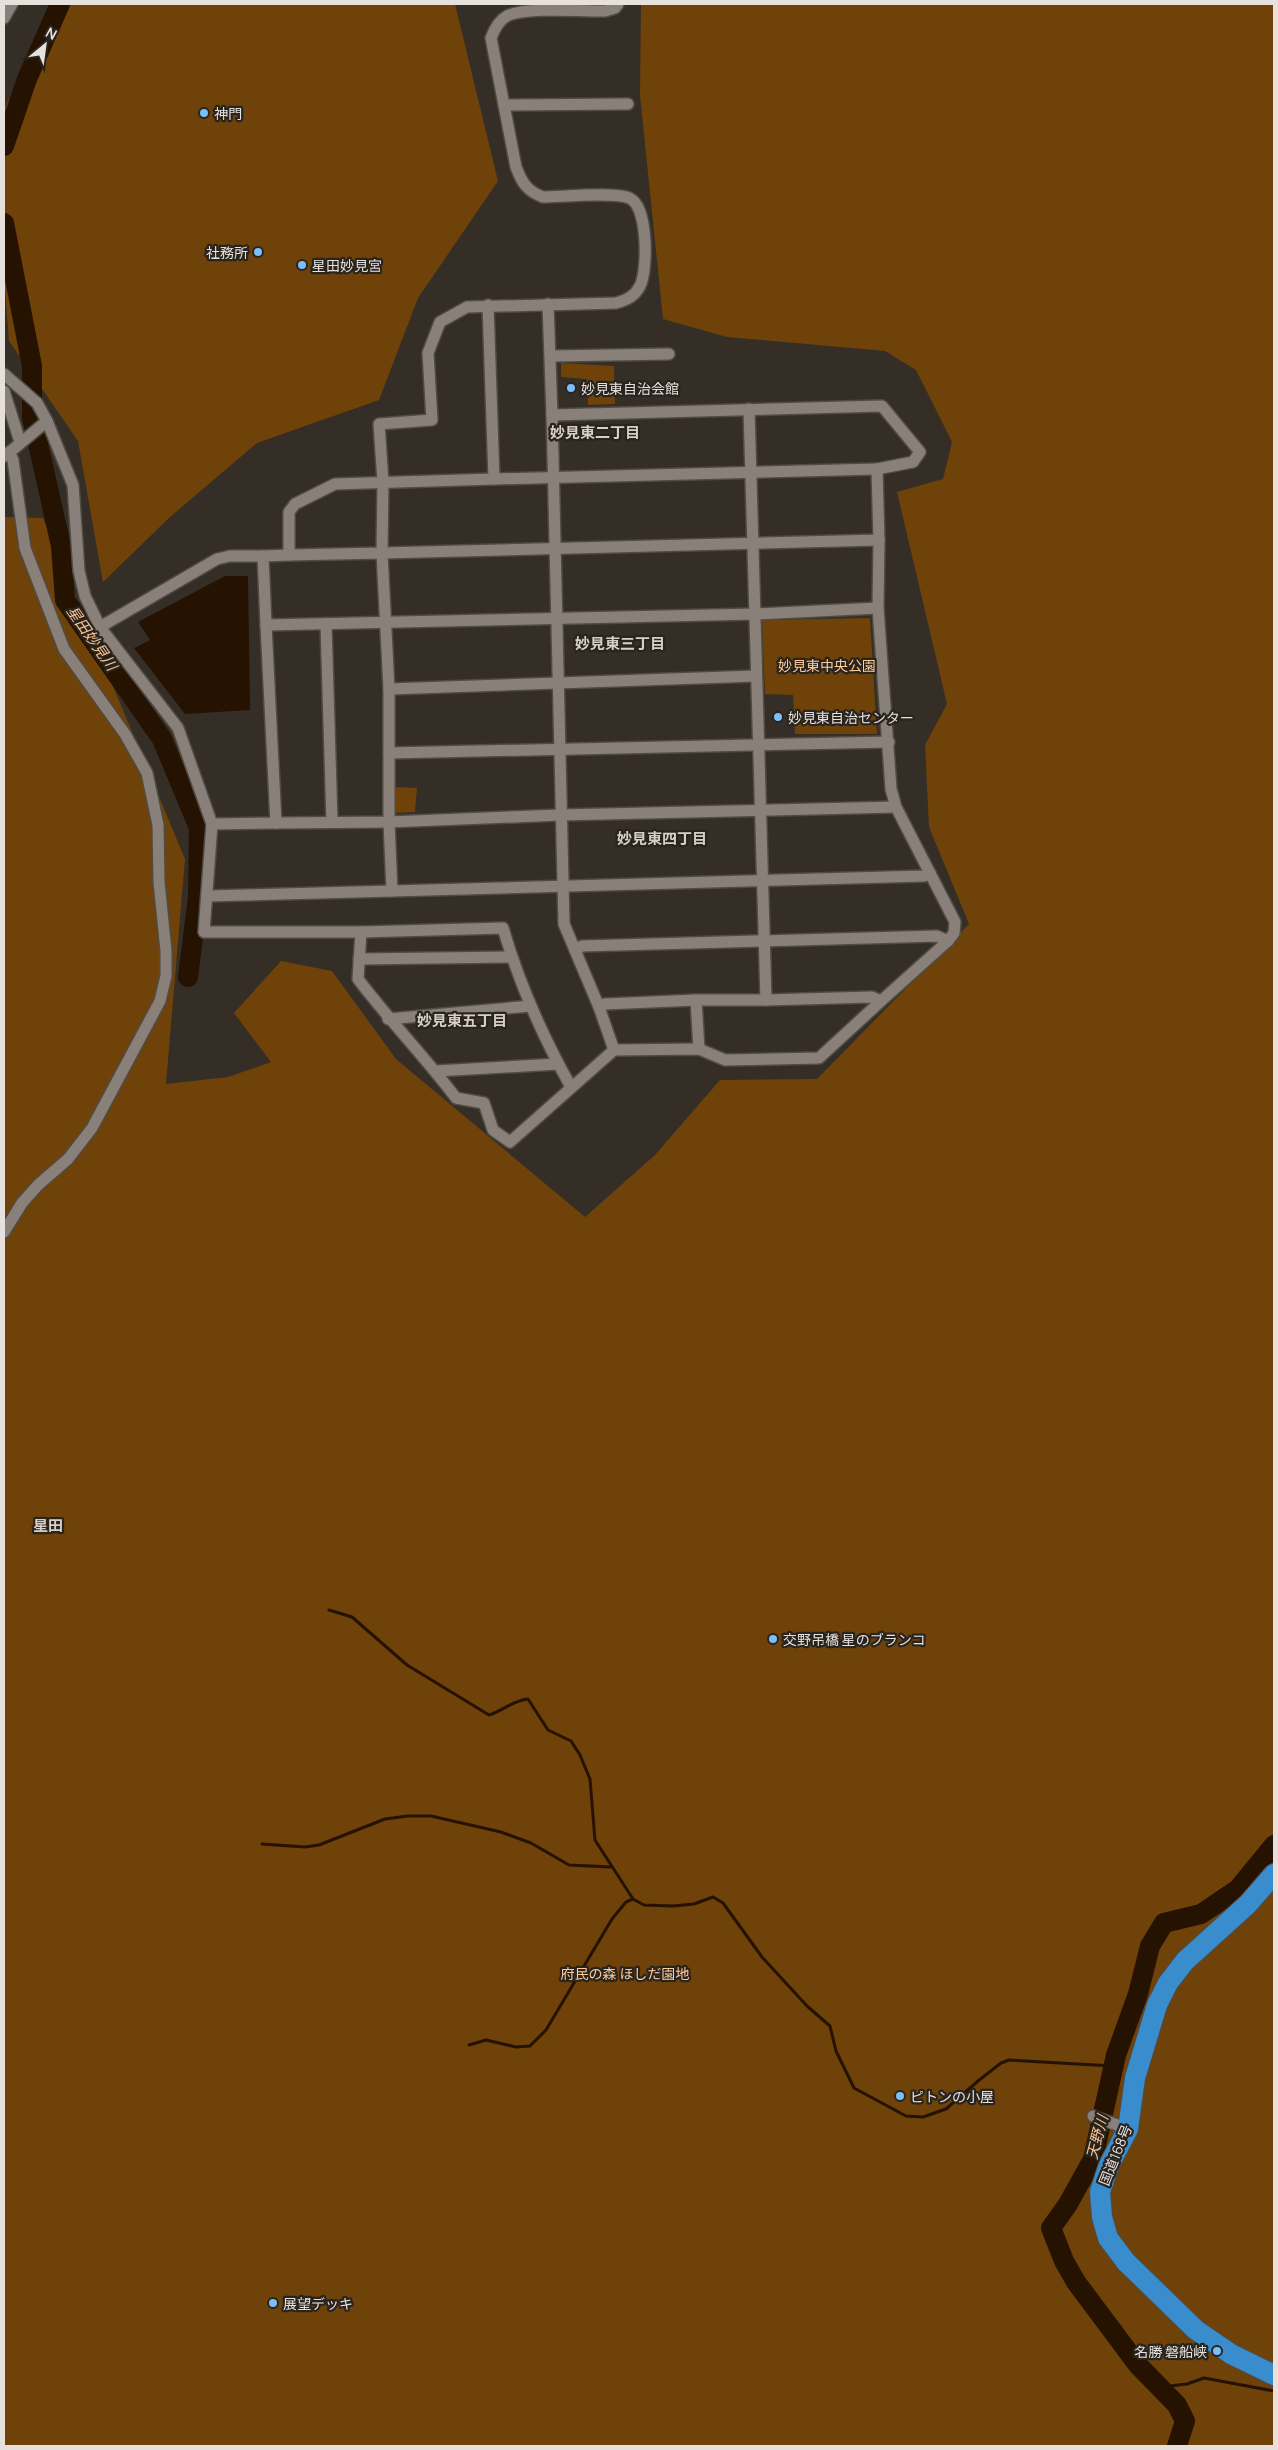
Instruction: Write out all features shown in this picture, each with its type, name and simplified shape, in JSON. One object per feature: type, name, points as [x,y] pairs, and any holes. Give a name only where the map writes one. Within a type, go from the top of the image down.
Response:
[{"type":"highway","name":"国道168号","points":[[1274,1874],[1248,1904],[1185,1960],[1168,1983],[1157,2005],[1135,2078],[1124,2127],[1100,2192],[1102,2217],[1108,2238],[1126,2262],[1196,2330],[1231,2354],[1274,2375]]},
{"type":"street","points":[[4,18],[12,4]]},
{"type":"street","points":[[392,891],[389,822],[389,689],[384,623],[382,554],[383,482],[379,424],[432,420],[428,353],[440,322],[467,307],[616,303],[629,299],[640,288],[645,276],[644,221],[639,208],[631,199],[617,195],[543,197],[532,193],[523,185],[516,167],[491,38],[497,25],[506,17],[523,12],[604,11],[615,8],[618,4]]},
{"type":"street","points":[[504,105],[628,104]]},
{"type":"street","points":[[548,304],[551,356],[560,815],[564,924],[599,1007],[614,1050]]},
{"type":"street","points":[[488,305],[494,479]]},
{"type":"street","points":[[551,356],[669,354]]},
{"type":"street","points":[[5,380],[22,390],[37,403],[43,424],[73,485],[79,571],[85,596],[100,627],[178,728],[212,824],[204,932],[361,932],[503,928],[511,957],[531,1006],[571,1087]]},
{"type":"street","points":[[4,391],[24,439]]},
{"type":"street","points":[[289,555],[289,512],[295,504],[335,484],[877,469],[913,462],[920,452],[882,406],[749,408],[552,415]]},
{"type":"street","points":[[749,408],[756,614],[759,812],[766,1000]]},
{"type":"street","points":[[4,1232],[22,1203],[68,1159],[92,1128],[160,1001],[166,976],[158,818],[147,773],[125,734],[64,649],[25,548],[13,460],[6,455],[43,424]]},
{"type":"street","points":[[361,932],[358,979],[388,1019],[436,1071],[456,1098],[484,1103],[493,1130],[510,1142],[614,1050],[699,1049],[725,1060],[819,1058],[948,941],[954,933],[954,922],[896,807],[891,789],[878,608],[877,469]]},
{"type":"street","points":[[100,627],[217,559],[230,556],[555,550],[879,540]]},
{"type":"street","points":[[263,556],[276,823]]},
{"type":"street","points":[[266,625],[756,614],[878,608]]},
{"type":"street","points":[[326,624],[332,822]]},
{"type":"street","points":[[389,689],[756,676]]},
{"type":"street","points":[[390,752],[888,742]]},
{"type":"street","points":[[212,824],[389,822],[560,815],[759,812],[896,807]]},
{"type":"street","points":[[207,896],[924,876],[930,873]]},
{"type":"street","points":[[575,950],[582,946],[938,936],[948,941]]},
{"type":"street","points":[[359,959],[511,957]]},
{"type":"street","points":[[599,1007],[605,1004],[696,1000],[872,997],[881,1001]]},
{"type":"street","points":[[696,1000],[699,1049]]},
{"type":"street","points":[[388,1019],[531,1006]]},
{"type":"street","points":[[436,1071],[558,1064]]},
{"type":"street","points":[[1093,2116],[1124,2127]]},
{"type":"green space","points":[[54,4],[455,4],[498,181],[418,298],[379,400],[257,443],[170,517],[103,582],[78,441],[9,341],[4,278],[4,110]]},
{"type":"green space","name":"府民の森 ほしだ園地","points":[[641,4],[1274,4],[1274,2446],[4,2446],[4,517],[43,518],[185,859],[166,1084],[228,1077],[271,1062],[234,1013],[281,961],[332,971],[396,1059],[585,1217],[655,1155],[720,1080],[817,1079],[969,924],[929,827],[925,745],[947,704],[897,492],[943,479],[952,442],[916,370],[885,351],[727,337],[663,319],[640,95]]},
{"type":"green space","points":[[561,363],[614,366],[615,404],[588,405],[587,379],[561,377]]},
{"type":"green space","name":"妙見東中央公園","points":[[870,618],[877,734],[795,734],[793,695],[765,694],[762,620]]},
{"type":"green space","points":[[395,787],[417,788],[415,812],[395,813]]},
{"type":"shaded area","points":[[225,576],[248,576],[250,710],[185,714],[134,648],[150,640],[138,622]]},
{"type":"waterway","name":"星田妙見川","points":[[4,146],[27,79],[60,4]]},
{"type":"waterway","name":"星田妙見川","points":[[4,223],[32,366],[32,417],[61,546],[65,600],[162,739],[199,828],[198,897],[188,977]]},
{"type":"waterway","points":[[329,1610],[352,1617],[407,1665],[489,1715],[518,1701],[528,1699],[548,1730],[571,1741],[580,1755],[590,1779],[595,1840],[633,1899],[644,1905],[673,1906],[694,1904],[713,1897],[723,1903],[762,1957],[807,2006],[830,2026],[836,2051],[854,2088],[906,2116],[923,2117],[946,2109],[1001,2063],[1009,2060],[1113,2066]]},
{"type":"waterway","points":[[262,1844],[305,1847],[319,1845],[385,1819],[431,1816],[501,1832],[531,1843],[569,1865],[611,1867]]},
{"type":"waterway","name":"天野川","points":[[1177,2446],[1185,2421],[1177,2405],[1138,2365],[1076,2282],[1064,2261],[1051,2228],[1068,2204],[1093,2159],[1116,2055],[1138,1994],[1150,1946],[1164,1923],[1201,1914],[1238,1889],[1274,1845]]},
{"type":"waterway","points":[[469,2045],[486,2040],[516,2047],[530,2046],[546,2030],[612,1919],[626,1902],[633,1899]]},
{"type":"waterway","points":[[1161,2387],[1187,2384],[1204,2378],[1274,2391]]},
{"type":"place","name":"神門","points":[[204,113]]},
{"type":"place","name":"社務所","points":[[258,252]]},
{"type":"place","name":"星田妙見宮","points":[[302,265]]},
{"type":"place","name":"妙見東自治会館","points":[[571,388]]},
{"type":"place","name":"妙見東自治センター","points":[[778,717]]},
{"type":"place","name":"交野吊橋 星のブランコ","points":[[773,1639]]},
{"type":"place","name":"ピトンの小屋","points":[[900,2096]]},
{"type":"place","name":"展望デッキ","points":[[273,2303]]},
{"type":"place","name":"名勝 磐船峡","points":[[1217,2351]]},
{"type":"district","name":"妙見東二丁目","points":[[595,432]]},
{"type":"district","name":"妙見東三丁目","points":[[620,643]]},
{"type":"district","name":"妙見東四丁目","points":[[662,838]]},
{"type":"district","name":"妙見東五丁目","points":[[462,1020]]},
{"type":"district","name":"星田","points":[[48,1525]]}]
